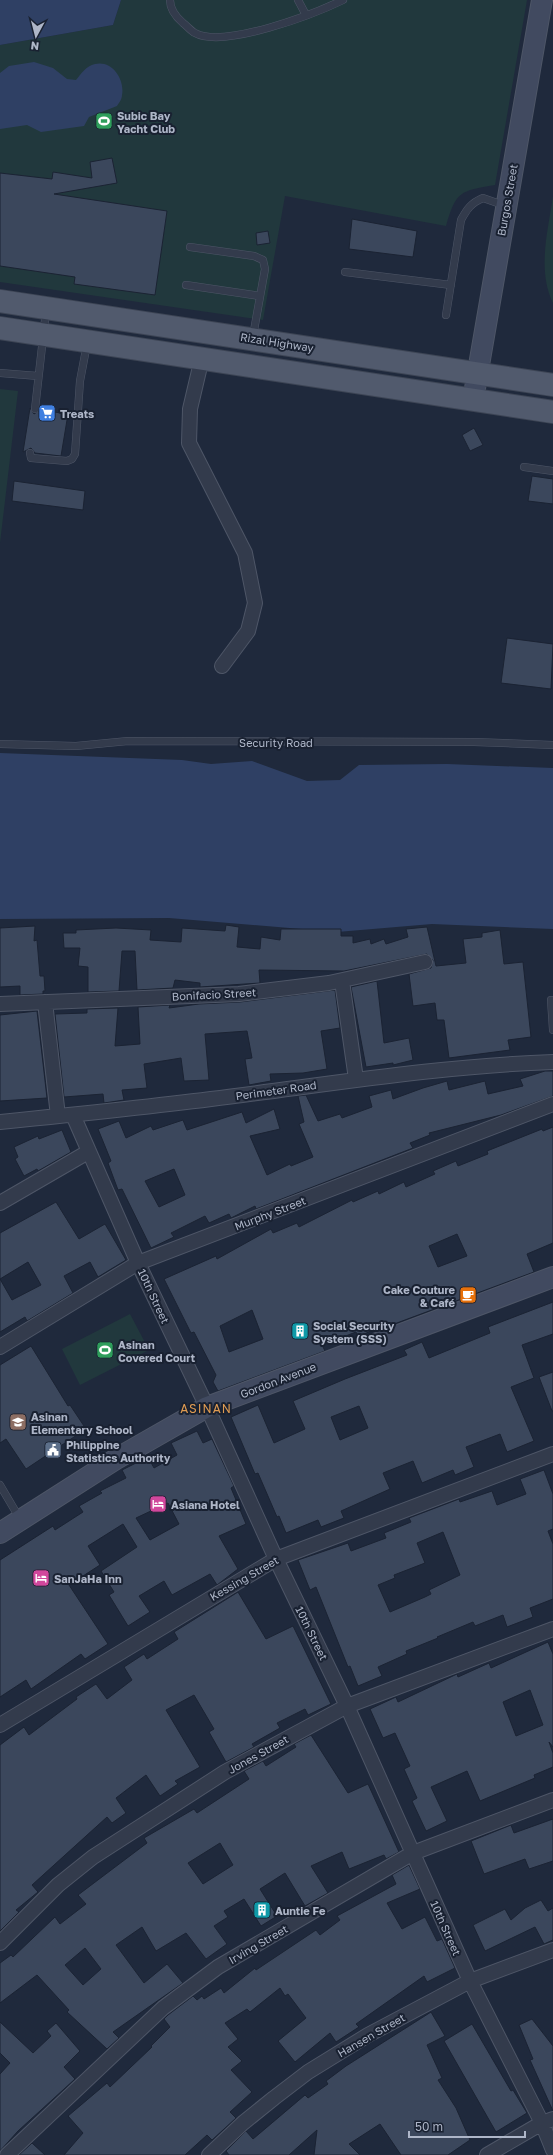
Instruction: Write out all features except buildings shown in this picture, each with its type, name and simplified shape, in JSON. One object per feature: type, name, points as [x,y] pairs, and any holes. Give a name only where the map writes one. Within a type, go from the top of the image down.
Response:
[{"type":"main road","name":"Burgos Street","points":[[473,400],[476,373],[542,0]]},
{"type":"main road","name":"Rizal Highway","points":[[0,300],[553,385]]},
{"type":"main road","points":[[0,328],[553,412]]},
{"type":"main road","name":"Gordon Avenue","points":[[0,1533],[116,1459],[207,1407],[553,1277]]},
{"type":"street","points":[[202,358],[190,409],[189,443],[245,553],[255,603],[248,631],[222,666]]},
{"type":"street","name":"Bonifacio Street","points":[[0,1004],[233,994],[342,981],[425,962]]},
{"type":"street","points":[[342,981],[356,1079]]},
{"type":"street","points":[[45,1002],[58,1116]]},
{"type":"street","name":"Perimeter Road","points":[[0,1122],[211,1099],[356,1079],[507,1064],[553,1062]]},
{"type":"street","name":"Murphy Street","points":[[0,1347],[138,1263],[553,1104]]},
{"type":"street","name":"10th Street","points":[[73,1115],[138,1263],[207,1407],[276,1559],[347,1706],[470,1981],[547,2121],[553,2150]]},
{"type":"street","points":[[0,1203],[88,1152]]},
{"type":"street","name":"Kessing Street","points":[[0,1725],[276,1559],[553,1454]]},
{"type":"street","name":"Jones Street","points":[[0,1943],[58,1885],[93,1857],[225,1772],[347,1706],[553,1628]]},
{"type":"street","name":"Irving Street","points":[[7,2155],[163,2008],[218,1967],[413,1853],[553,1800]]},
{"type":"street","name":"Hansen Street","points":[[209,2155],[243,2123],[308,2072],[368,2035],[470,1981],[553,1950]]},
{"type":"street","points":[[487,2155],[547,2121]]},
{"type":"lane","points":[[170,0],[170,6],[178,18],[196,34],[224,38],[239,36],[343,0]]},
{"type":"lane","points":[[298,0],[306,14]]},
{"type":"lane","points":[[446,315],[461,220],[466,210],[473,202],[483,198],[506,206]]},
{"type":"lane","points":[[190,247],[254,256],[262,260],[265,269],[253,339]]},
{"type":"lane","points":[[345,272],[451,285]]},
{"type":"lane","points":[[186,285],[260,296]]},
{"type":"lane","points":[[35,409],[47,307]]},
{"type":"lane","points":[[30,453],[31,458],[67,461],[72,459],[75,454],[80,381],[88,341]]},
{"type":"lane","points":[[0,373],[38,376]]},
{"type":"lane","points":[[524,467],[553,471]]},
{"type":"lane","name":"Security Road","points":[[0,744],[76,746],[128,741],[466,742],[553,745]]},
{"type":"lane","points":[[551,1000],[553,1030]]},
{"type":"lane","points":[[0,1486],[20,1519]]},
{"type":"green space","points":[[121,0],[527,0],[495,185],[467,191],[461,195],[453,206],[446,226],[285,196],[263,320],[0,282],[0,45],[113,25]]},
{"type":"green space","points":[[553,196],[553,303],[548,290],[546,277],[545,250]]},
{"type":"green space","points":[[0,389],[18,391],[0,543]]},
{"type":"green space","name":"Asinan Covered Court","points":[[130,1314],[149,1350],[80,1385],[62,1349]]},
{"type":"water","points":[[0,0],[121,0],[113,25],[0,45]]},
{"type":"water","points":[[34,62],[53,68],[67,79],[76,80],[89,66],[95,64],[107,65],[116,72],[119,77],[122,89],[121,99],[117,106],[89,117],[84,126],[41,132],[27,125],[0,129],[0,73],[9,66]]},
{"type":"water","points":[[0,753],[182,760],[211,764],[252,761],[307,781],[340,780],[359,765],[447,764],[553,768],[553,929],[432,924],[337,932],[169,918],[0,919]]},
{"type":"place","name":"Subic Bay Yacht Club","points":[[104,121]]},
{"type":"place","name":"Treats","points":[[47,413]]},
{"type":"place","name":"Cake Couture & Café","points":[[468,1295]]},
{"type":"place","name":"Social Security System (SSS)","points":[[300,1331]]},
{"type":"place","name":"Asinan Covered Court","points":[[105,1350]]},
{"type":"place","name":"Asinan Elementary School","points":[[18,1422]]},
{"type":"place","name":"Philippine Statistics Authority","points":[[53,1450]]},
{"type":"place","name":"Asiana Hotel","points":[[158,1504]]},
{"type":"place","name":"SanJaHa Inn","points":[[41,1578]]},
{"type":"place","name":"Auntie Fe","points":[[262,1910]]},
{"type":"district","name":"ASINAN","points":[[206,1408]]}]
